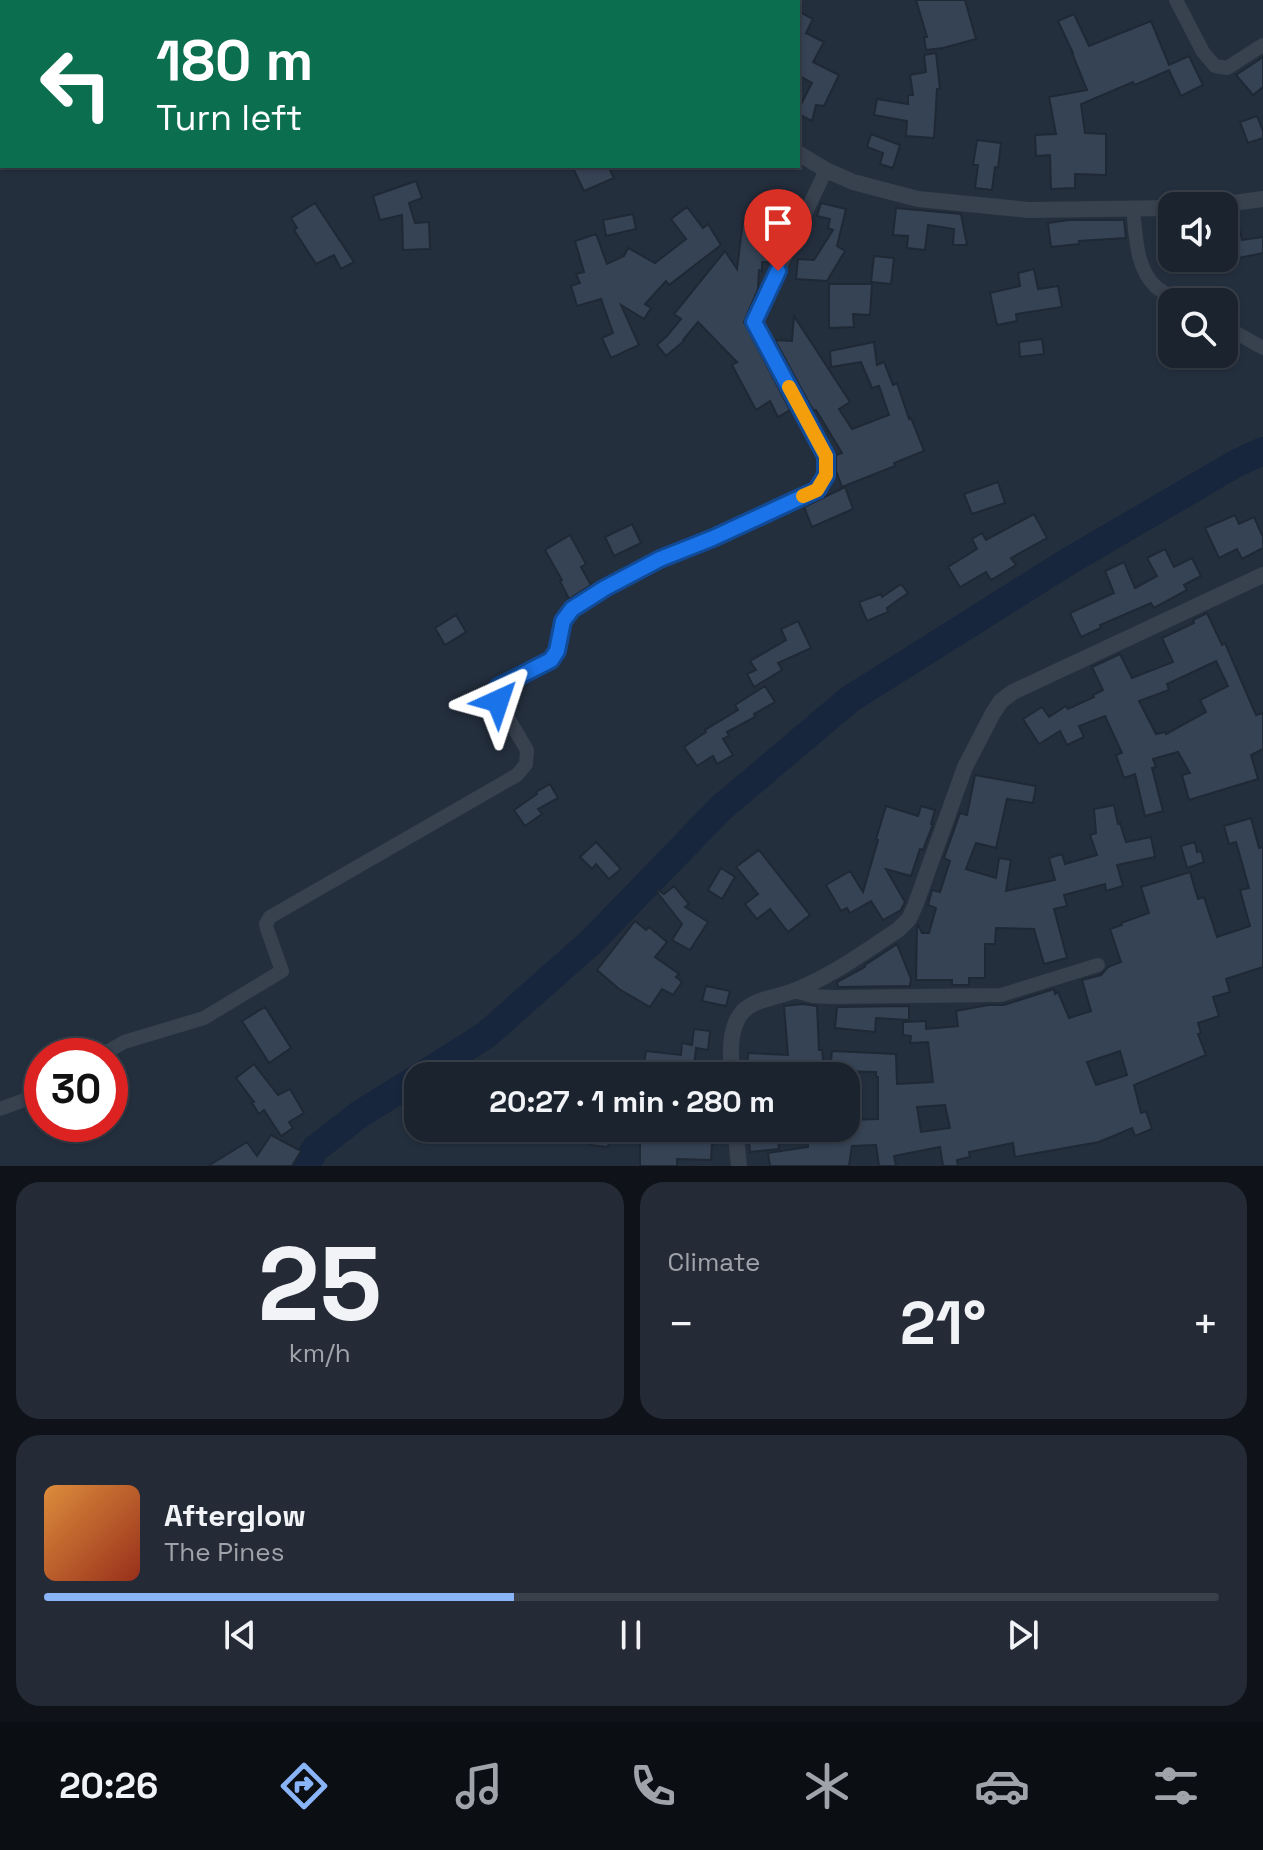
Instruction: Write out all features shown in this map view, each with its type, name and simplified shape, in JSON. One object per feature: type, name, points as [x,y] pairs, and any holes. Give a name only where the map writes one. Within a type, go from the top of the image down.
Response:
[{"type":"street","points":[[1176,0],[1203,52],[1215,66],[1227,68],[1263,45]]},
{"type":"street","points":[[800,154],[853,182],[918,199],[1029,210],[1158,208]]},
{"type":"street","points":[[128,1041],[204,1018],[282,971],[267,929],[270,917],[517,775],[526,764],[527,750],[496,693],[498,687],[551,660],[557,651],[563,621],[572,609],[660,559],[817,490],[826,475],[826,456],[754,322],[826,170]]},
{"type":"street","points":[[1238,202],[1263,199]]},
{"type":"street","points":[[1133,208],[1139,257],[1158,288]]},
{"type":"street","points":[[1238,334],[1263,348]]},
{"type":"street","points":[[732,1062],[731,1043],[741,1013],[754,1003],[815,981],[898,930],[909,919],[965,767],[1001,701],[1013,692],[1263,575]]},
{"type":"street","points":[[794,991],[831,997],[1001,995],[1098,965]]},
{"type":"street","points":[[0,1109],[24,1100]]},
{"type":"street","points":[[736,1142],[739,1166]]},
{"type":"building","points":[[916,0],[965,0],[976,39],[926,50],[924,37],[927,37]]},
{"type":"building","points":[[800,12],[813,19],[806,33],[824,42],[813,62],[839,75],[824,106],[816,105],[812,121],[800,115],[800,106],[812,83],[800,76]]},
{"type":"building","points":[[1074,14],[1089,46],[1151,21],[1169,65],[1189,56],[1203,85],[1181,96],[1169,70],[1081,104],[1085,133],[1106,134],[1106,175],[1075,174],[1075,188],[1051,189],[1050,155],[1036,156],[1035,135],[1056,134],[1049,97],[1087,90],[1058,21]]},
{"type":"building","points":[[936,53],[940,89],[937,89],[934,138],[906,136],[907,121],[874,115],[877,99],[908,104],[908,95],[913,95],[910,75],[926,72],[924,55]]},
{"type":"building","points":[[1263,57],[1263,87],[1253,95],[1236,75]]},
{"type":"building","points":[[1257,116],[1263,138],[1248,143],[1240,122]]},
{"type":"building","points":[[871,134],[900,145],[893,168],[880,164],[883,153],[867,147]]},
{"type":"building","points":[[977,140],[1001,143],[992,190],[975,188],[978,165],[973,165]]},
{"type":"building","points":[[573,168],[609,168],[614,178],[584,191]]},
{"type":"building","points":[[416,181],[422,198],[409,203],[415,223],[429,222],[430,249],[403,250],[402,215],[380,220],[373,196]]},
{"type":"building","points":[[315,203],[354,262],[341,269],[334,255],[316,264],[294,230],[297,228],[291,218]]},
{"type":"building","points":[[821,203],[846,209],[837,246],[845,251],[827,281],[796,279],[798,259],[814,260],[833,230],[828,228],[830,219],[817,216]]},
{"type":"building","points":[[687,207],[703,228],[708,224],[721,245],[669,285],[666,281],[645,304],[651,308],[644,319],[621,305],[639,345],[611,358],[602,338],[613,333],[601,299],[577,306],[571,286],[580,283],[576,274],[584,272],[575,241],[596,234],[607,264],[624,256],[628,248],[655,263],[686,239],[671,219]]},
{"type":"building","points":[[896,208],[961,214],[967,245],[953,245],[954,229],[928,225],[925,250],[907,248],[908,236],[893,235]]},
{"type":"building","points":[[633,214],[636,229],[606,236],[603,220]]},
{"type":"building","points":[[1124,220],[1126,238],[1079,241],[1079,244],[1051,247],[1048,223]]},
{"type":"building","points":[[743,221],[771,224],[767,249],[775,249],[771,262],[762,262],[758,289],[744,322],[790,410],[778,417],[770,401],[756,410],[732,365],[737,362],[698,322],[684,341],[666,356],[657,345],[681,319],[674,314],[725,251],[737,269]]},
{"type":"building","points":[[1238,231],[1242,240],[1263,237],[1263,253],[1238,258]]},
{"type":"building","points":[[874,256],[894,258],[891,284],[871,282]]},
{"type":"building","points":[[1034,269],[1038,289],[1058,286],[1062,307],[1016,314],[1017,321],[997,325],[990,293],[1020,286],[1018,273]]},
{"type":"building","points":[[829,284],[872,284],[870,315],[853,314],[854,327],[829,328]]},
{"type":"building","points":[[794,316],[850,402],[839,409],[852,429],[889,415],[879,386],[872,388],[861,362],[831,367],[830,351],[874,342],[877,365],[884,362],[893,385],[897,383],[924,451],[842,487],[836,471],[836,455],[842,453],[809,403],[775,340],[792,341]]},
{"type":"building","points":[[1042,339],[1044,354],[1020,357],[1019,342]]},
{"type":"building","points":[[998,482],[1005,503],[972,514],[964,494]]},
{"type":"building","points":[[845,487],[853,509],[812,527],[804,507]]},
{"type":"building","points":[[1034,514],[1047,538],[1011,558],[1016,565],[991,580],[986,572],[960,587],[948,567],[977,549],[972,539],[982,533],[986,540]]},
{"type":"building","points":[[1235,515],[1239,524],[1254,517],[1263,537],[1263,548],[1242,559],[1237,549],[1219,558],[1205,528]]},
{"type":"building","points":[[632,524],[641,543],[614,556],[605,537]]},
{"type":"building","points":[[570,535],[586,564],[581,567],[591,585],[569,599],[545,550]]},
{"type":"building","points":[[1165,549],[1174,567],[1192,558],[1201,576],[1184,585],[1187,590],[1154,608],[1151,603],[1100,625],[1101,628],[1081,637],[1070,613],[1114,593],[1105,571],[1124,562],[1135,588],[1157,576],[1147,558]]},
{"type":"building","points":[[901,584],[908,593],[887,608],[888,612],[867,621],[859,602],[881,594],[882,597]]},
{"type":"building","points":[[1207,613],[1222,645],[1225,643],[1256,715],[1263,713],[1263,749],[1251,755],[1258,779],[1189,800],[1182,775],[1190,773],[1178,752],[1153,759],[1156,767],[1152,768],[1163,811],[1145,816],[1135,774],[1124,778],[1116,755],[1122,753],[1105,716],[1079,726],[1084,737],[1067,745],[1060,731],[1039,744],[1023,719],[1042,707],[1049,717],[1066,706],[1068,709],[1094,697],[1103,690],[1092,667],[1120,654],[1132,678],[1173,662],[1162,638],[1194,623],[1193,620]],"holes":[[[1216,661],[1228,686],[1200,700],[1206,712],[1166,734],[1156,734],[1139,701],[1169,690],[1167,684]]]},
{"type":"building","points":[[456,615],[466,632],[445,645],[435,628]]},
{"type":"building","points":[[798,621],[811,648],[778,663],[782,670],[754,687],[747,674],[756,670],[750,661],[786,640],[781,629]]},
{"type":"building","points":[[765,686],[775,702],[727,732],[729,736],[723,739],[733,755],[717,764],[713,756],[697,766],[684,747],[738,710],[735,705]]},
{"type":"building","points":[[975,775],[1036,786],[1033,803],[1007,799],[996,848],[976,843],[966,869],[996,878],[999,858],[1011,860],[1006,891],[1055,880],[1049,858],[1062,854],[1065,864],[1097,855],[1090,835],[1096,833],[1094,809],[1114,805],[1126,842],[1151,837],[1155,857],[1117,865],[1123,886],[1106,891],[1105,884],[1064,895],[1067,906],[1054,909],[1067,958],[1044,964],[1034,929],[996,928],[995,944],[985,944],[985,978],[969,978],[969,985],[952,985],[952,980],[916,980],[917,927],[922,933],[929,933],[936,908],[928,905],[932,890],[940,892],[950,861],[944,858],[960,813],[967,815]]},
{"type":"building","points":[[550,784],[558,798],[538,809],[542,814],[525,826],[514,810]]},
{"type":"building","points":[[886,806],[918,816],[921,806],[935,810],[933,824],[911,876],[886,869],[905,902],[901,910],[883,920],[871,901],[850,913],[847,908],[841,911],[826,885],[850,871],[863,892]]},
{"type":"building","points":[[1251,818],[1259,848],[1263,847],[1263,967],[1226,979],[1230,992],[1213,997],[1219,1016],[1198,1023],[1201,1033],[1198,1034],[1206,1055],[1134,1085],[1141,1113],[1146,1111],[1152,1129],[1135,1136],[1132,1128],[1099,1142],[1015,1157],[1013,1143],[969,1152],[970,1157],[957,1160],[958,1166],[943,1166],[940,1147],[894,1156],[896,1166],[879,1166],[876,1145],[852,1146],[849,1166],[770,1166],[768,1153],[808,1147],[808,1142],[860,1142],[860,1120],[878,1119],[876,1072],[860,1072],[860,1062],[831,1062],[832,1051],[896,1054],[897,1084],[933,1082],[928,1042],[910,1043],[911,1036],[903,1035],[903,1022],[926,1021],[926,1029],[958,1026],[956,1011],[1004,1005],[1054,989],[1069,1018],[1091,1011],[1082,980],[1101,975],[1108,967],[1121,962],[1110,929],[1149,913],[1141,887],[1190,872],[1198,899],[1204,897],[1217,937],[1250,926],[1240,890],[1249,888],[1236,842],[1229,844],[1224,826]],"holes":[[[1120,1051],[1127,1075],[1096,1085],[1087,1062]],[[945,1105],[950,1128],[921,1132],[917,1107]]]},
{"type":"building","points":[[596,842],[621,869],[609,879],[596,864],[592,869],[580,857]]},
{"type":"building","points":[[1195,842],[1204,862],[1187,868],[1181,846]]},
{"type":"building","points":[[759,850],[810,915],[788,932],[770,909],[757,919],[745,904],[758,894],[736,867]]},
{"type":"building","points":[[721,868],[735,877],[722,899],[708,890]]},
{"type":"building","points":[[674,886],[689,904],[685,907],[708,922],[690,950],[672,940],[682,924],[657,892],[664,894]]},
{"type":"building","points":[[635,921],[646,930],[649,927],[667,942],[655,957],[679,974],[676,977],[682,982],[673,995],[662,989],[650,1007],[619,989],[597,970]]},
{"type":"building","points":[[897,944],[911,979],[910,986],[838,987],[837,982]]},
{"type":"building","points":[[706,986],[730,991],[726,1006],[702,1001]]},
{"type":"building","points":[[784,1006],[817,1006],[819,1050],[822,1050],[823,1062],[747,1062],[748,1053],[788,1055]]},
{"type":"building","points":[[909,1006],[909,1020],[876,1018],[875,1032],[835,1028],[837,1007]]},
{"type":"building","points":[[265,1007],[291,1048],[269,1063],[242,1021]]},
{"type":"building","points":[[694,1029],[710,1031],[708,1050],[696,1048],[694,1062],[644,1062],[646,1051],[681,1055],[682,1043],[692,1045]]},
{"type":"building","points":[[254,1064],[278,1095],[290,1089],[304,1113],[289,1122],[293,1128],[281,1136],[264,1110],[259,1114],[236,1078]]},
{"type":"building","points":[[271,1135],[301,1151],[292,1166],[208,1166],[247,1142],[257,1156]]},
{"type":"building","points":[[591,1142],[609,1142],[608,1147],[590,1145]]},
{"type":"building","points":[[715,1142],[715,1144],[712,1143],[711,1160],[677,1159],[677,1166],[640,1166],[640,1143],[634,1143]]},
{"type":"building","points":[[749,1142],[778,1142],[779,1149],[750,1152]]},
{"type":"waterway","points":[[443,1062],[486,1035],[591,942],[721,808],[850,699],[1069,561],[1235,464],[1263,451]]},
{"type":"waterway","points":[[306,1166],[315,1149],[360,1114],[404,1087]]},
{"type":"slow traffic","points":[[789,387],[826,456],[826,475],[817,490],[803,496]]},
{"type":"route","points":[[498,701],[498,687],[551,660],[557,651],[563,621],[572,609],[660,559],[817,490],[826,475],[826,456],[754,322],[778,271]]}]
